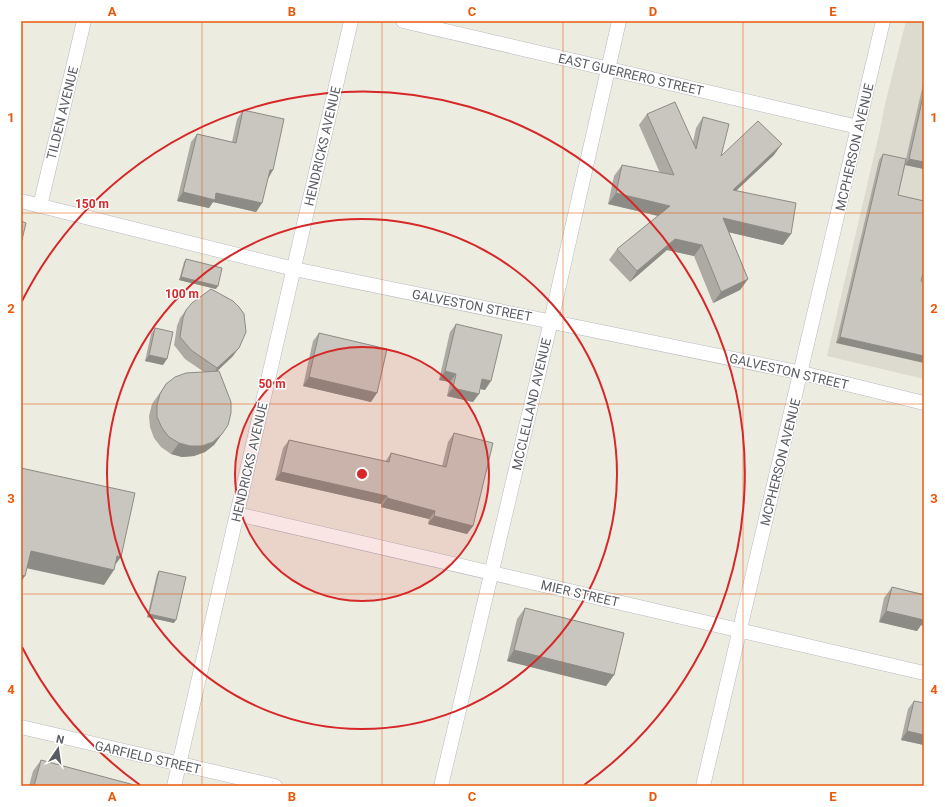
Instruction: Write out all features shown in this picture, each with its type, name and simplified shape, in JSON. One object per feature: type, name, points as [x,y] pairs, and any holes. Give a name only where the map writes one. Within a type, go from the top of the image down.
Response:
[{"type":"street","name":"TILDEN AVENUE","points":[[40,206],[84,21]]},
{"type":"street","name":"HENDRICKS AVENUE","points":[[174,786],[351,21]]},
{"type":"street","name":"EAST GUERRERO STREET","points":[[403,21],[858,127]]},
{"type":"street","name":"MCCLELLAND AVENUE","points":[[441,786],[551,321],[619,21]]},
{"type":"street","name":"MCPHERSON AVENUE","points":[[703,786],[739,630],[802,373],[883,21]]},
{"type":"street","name":"GALVESTON STREET","points":[[21,201],[294,268],[802,373],[924,403]]},
{"type":"street","name":"MIER STREET","points":[[237,514],[924,673]]},
{"type":"street","name":"GARFIELD STREET","points":[[21,727],[275,786]]},
{"type":"shaded area","points":[[906,21],[924,21],[924,379],[827,356],[885,104]]},
{"type":"building","points":[[924,92],[924,162],[909,159]]},
{"type":"building","points":[[675,102],[696,149],[703,117],[729,124],[721,156],[758,121],[782,144],[733,190],[796,203],[791,234],[723,218],[748,279],[721,292],[702,245],[675,239],[637,271],[617,249],[670,206],[616,193],[622,165],[674,175],[647,114]]},
{"type":"building","points":[[243,110],[284,119],[273,170],[270,170],[262,203],[216,193],[215,200],[183,192],[197,134],[236,143]]},
{"type":"building","points":[[883,154],[906,159],[898,195],[924,201],[924,270],[921,281],[924,282],[924,356],[840,337]]},
{"type":"building","points":[[21,221],[26,223],[21,244]]},
{"type":"building","points":[[186,259],[222,268],[218,286],[181,277]]},
{"type":"building","points":[[211,289],[233,301],[239,307],[244,314],[246,332],[239,348],[217,368],[191,350],[180,337],[186,310],[192,303]]},
{"type":"building","points":[[456,324],[502,335],[491,381],[482,379],[479,394],[453,388],[456,374],[445,371]]},
{"type":"building","points":[[155,328],[173,332],[167,359],[149,355]]},
{"type":"building","points":[[319,333],[387,349],[377,393],[309,377]]},
{"type":"building","points":[[219,371],[231,402],[231,413],[228,425],[222,434],[213,442],[202,446],[190,446],[179,443],[169,437],[162,428],[157,417],[157,405],[160,394],[166,384],[175,377],[186,373]]},
{"type":"building","points":[[454,433],[493,443],[473,526],[434,516],[435,511],[387,498],[387,496],[281,472],[289,440],[389,462],[391,453],[446,467]]},
{"type":"building","points":[[21,468],[135,493],[121,557],[117,556],[114,570],[31,551],[25,576],[21,575]]},
{"type":"building","points":[[159,571],[186,577],[176,620],[149,614]]},
{"type":"building","points":[[892,587],[924,595],[924,620],[886,611]]},
{"type":"building","points":[[525,608],[624,633],[614,675],[514,650]]},
{"type":"building","points":[[914,701],[924,703],[924,735],[907,731]]},
{"type":"building","points":[[41,760],[138,786],[34,786]]}]
